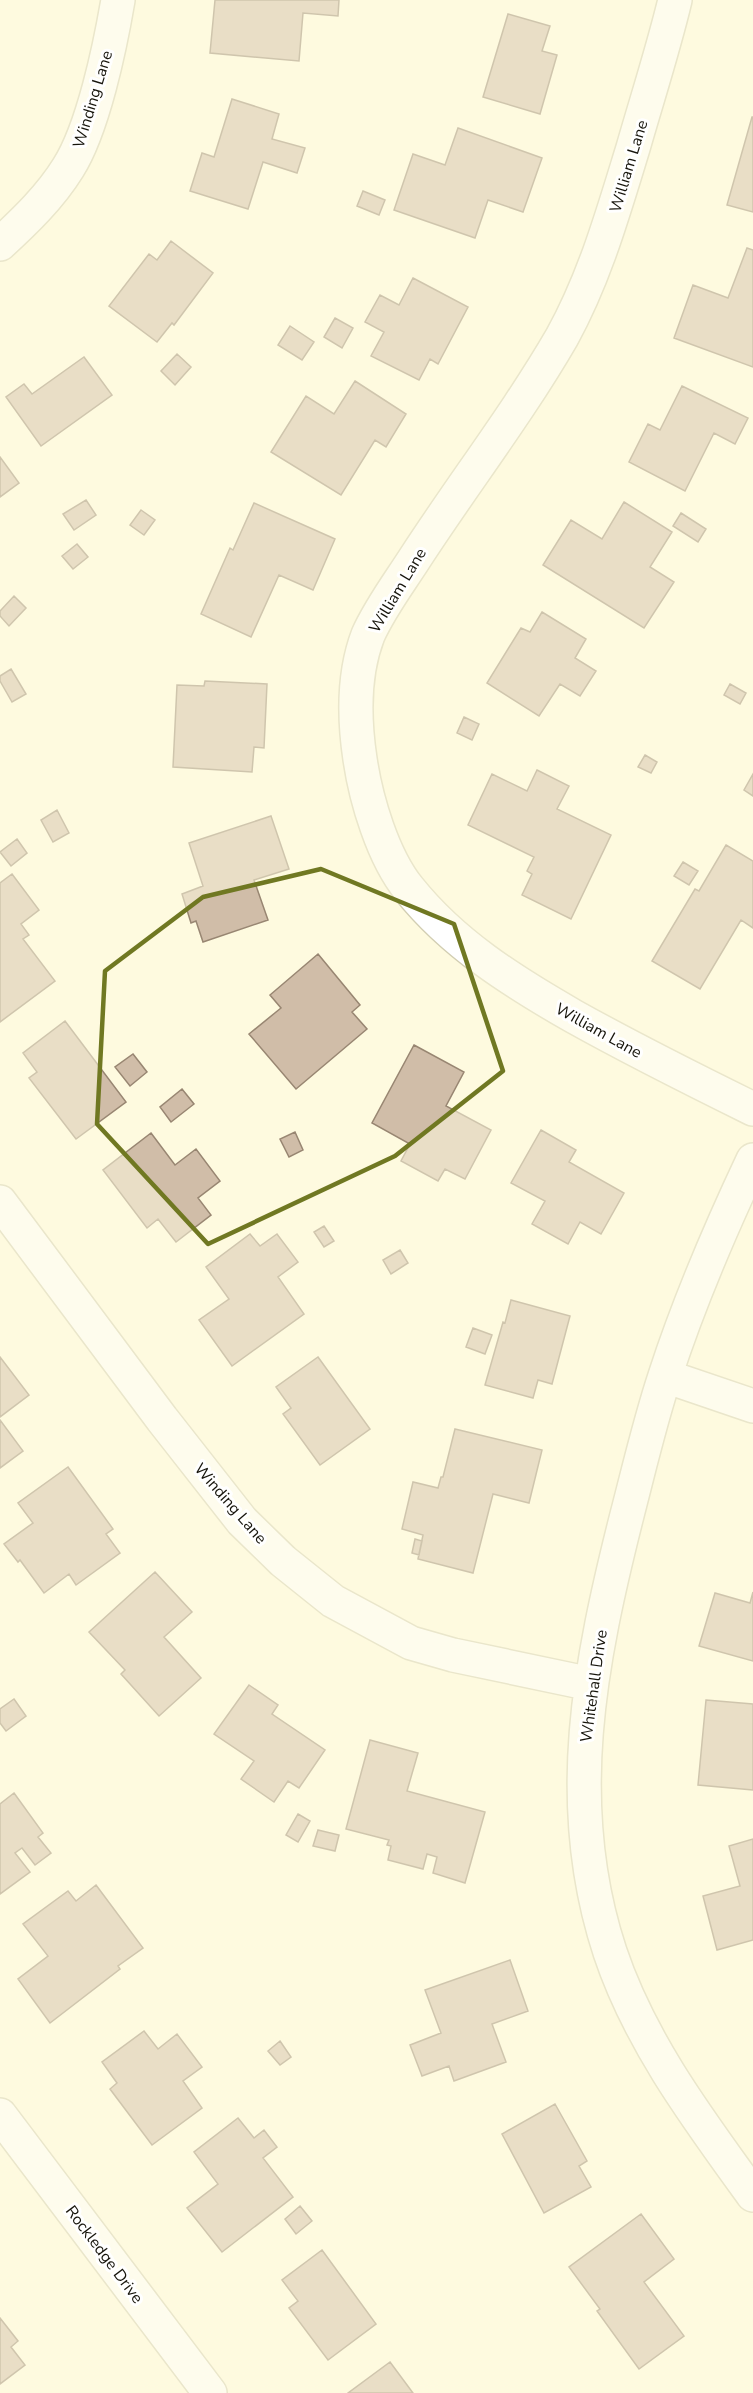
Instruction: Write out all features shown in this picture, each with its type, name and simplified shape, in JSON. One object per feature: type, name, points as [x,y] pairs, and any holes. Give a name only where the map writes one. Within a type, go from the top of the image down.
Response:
[{"type":"street","name":"Winding Lane","points":[[0,244],[39,206],[69,167],[87,125],[112,33],[118,0]]},
{"type":"street","name":"William Lane","points":[[675,0],[609,228],[591,279],[561,337],[441,517],[368,636],[360,665],[355,705],[357,739],[364,785],[381,838],[406,886],[445,930],[514,982],[643,1055],[753,1108]]},
{"type":"street","name":"Whitehall Drive","points":[[753,1160],[718,1234],[665,1376],[609,1586],[591,1684],[584,1738],[583,1781],[590,1868],[610,1952],[648,2038],[692,2112],[753,2194]]},
{"type":"street","name":"Winding Lane","points":[[0,1202],[176,1437],[243,1521],[283,1561],[333,1601],[411,1643],[464,1658],[591,1684]]},
{"type":"street","points":[[665,1376],[753,1406]]},
{"type":"street","name":"Rockledge Drive","points":[[0,2115],[210,2393]]},
{"type":"highlighted area","points":[[321,869],[454,924],[503,1071],[395,1156],[208,1244],[97,1124],[105,971],[203,897]]},
{"type":"building","points":[[215,0],[339,0],[338,16],[303,13],[299,61],[210,53]]},
{"type":"building","points":[[508,14],[550,26],[542,51],[557,55],[540,114],[483,97]]},
{"type":"building","points":[[232,99],[279,114],[272,139],[305,148],[297,173],[263,162],[248,209],[190,191],[202,153],[214,157]]},
{"type":"building","points":[[753,117],[753,212],[727,205]]},
{"type":"building","points":[[458,128],[542,158],[523,212],[488,200],[475,238],[394,210],[413,154],[445,165]]},
{"type":"building","points":[[363,191],[385,200],[379,215],[357,206]]},
{"type":"building","points":[[171,241],[213,273],[174,325],[172,323],[157,342],[109,306],[149,254],[157,260]]},
{"type":"building","points":[[747,248],[753,250],[753,367],[674,338],[693,285],[728,298]]},
{"type":"building","points":[[413,278],[468,307],[438,364],[430,359],[419,380],[371,356],[384,332],[365,322],[380,295],[399,305]]},
{"type":"building","points":[[335,318],[353,328],[342,348],[324,337]]},
{"type":"building","points":[[290,326],[314,342],[302,360],[278,345]]},
{"type":"building","points":[[177,354],[191,367],[175,385],[161,371]]},
{"type":"building","points":[[84,357],[112,395],[41,446],[6,397],[24,384],[32,394]]},
{"type":"building","points":[[355,381],[406,414],[386,447],[375,440],[341,495],[271,452],[306,396],[334,414]]},
{"type":"building","points":[[682,386],[748,418],[735,444],[714,433],[685,491],[629,462],[648,424],[660,430]]},
{"type":"building","points":[[0,457],[19,483],[0,497]]},
{"type":"building","points":[[86,500],[96,515],[74,530],[63,514]]},
{"type":"building","points":[[624,502],[672,532],[650,567],[674,582],[644,628],[543,565],[571,520],[602,539]]},
{"type":"building","points":[[254,503],[335,539],[313,590],[279,575],[251,637],[201,614],[230,548],[233,550]]},
{"type":"building","points":[[141,510],[155,520],[144,535],[130,525]]},
{"type":"building","points":[[681,513],[706,529],[698,542],[673,526]]},
{"type":"building","points":[[77,544],[88,557],[73,569],[62,556]]},
{"type":"building","points":[[14,596],[26,608],[9,626],[0,616],[0,611]]},
{"type":"building","points":[[542,612],[586,639],[575,658],[596,671],[580,696],[560,684],[539,716],[487,683],[521,628],[530,632]]},
{"type":"building","points":[[11,669],[26,694],[12,702],[0,681],[0,676]]},
{"type":"building","points":[[205,681],[267,684],[264,748],[254,747],[252,772],[173,767],[177,685],[204,686]]},
{"type":"building","points":[[730,684],[746,693],[740,704],[724,695]]},
{"type":"building","points":[[464,717],[479,724],[472,740],[457,733]]},
{"type":"building","points":[[645,755],[657,762],[651,773],[638,767]]},
{"type":"building","points":[[537,770],[569,786],[557,809],[611,835],[571,919],[522,895],[532,874],[527,871],[534,857],[468,825],[492,774],[527,791]]},
{"type":"building","points":[[753,774],[753,796],[744,790]]},
{"type":"building","points":[[57,810],[69,833],[53,842],[41,820]]},
{"type":"building","points":[[271,816],[289,869],[254,880],[268,920],[203,942],[196,921],[191,923],[182,894],[203,886],[189,843]]},
{"type":"building","points":[[17,839],[27,853],[11,866],[0,852]]},
{"type":"building","points":[[726,845],[753,861],[753,928],[741,920],[700,989],[652,961],[695,889],[699,891]]},
{"type":"building","points":[[683,862],[698,871],[689,885],[674,876]]},
{"type":"building","points":[[12,874],[39,910],[21,924],[29,935],[23,939],[55,981],[0,1022],[0,883]]},
{"type":"building","points":[[318,954],[360,1005],[352,1012],[367,1029],[296,1089],[249,1034],[281,1008],[270,995]]},
{"type":"building","points":[[65,1021],[126,1102],[76,1139],[29,1078],[37,1072],[23,1053]]},
{"type":"building","points":[[414,1045],[464,1072],[446,1106],[491,1130],[465,1179],[445,1169],[438,1181],[401,1161],[410,1144],[372,1123]]},
{"type":"building","points":[[133,1054],[147,1072],[130,1086],[115,1067]]},
{"type":"building","points":[[182,1089],[194,1104],[171,1122],[160,1107]]},
{"type":"building","points":[[541,1130],[576,1150],[569,1162],[624,1193],[601,1234],[580,1222],[568,1244],[532,1224],[545,1201],[511,1183]]},
{"type":"building","points":[[295,1132],[303,1150],[289,1157],[280,1139]]},
{"type":"building","points":[[151,1133],[175,1165],[196,1149],[220,1181],[198,1198],[211,1215],[176,1242],[158,1219],[147,1228],[103,1170]]},
{"type":"building","points":[[324,1226],[334,1241],[324,1247],[314,1232]]},
{"type":"building","points":[[250,1234],[260,1246],[277,1234],[298,1262],[278,1277],[304,1314],[232,1366],[199,1320],[229,1299],[206,1267]]},
{"type":"building","points":[[400,1250],[408,1263],[391,1274],[383,1260]]},
{"type":"building","points":[[511,1300],[570,1316],[552,1384],[538,1380],[533,1398],[485,1385]]},
{"type":"building","points":[[473,1328],[492,1335],[485,1354],[466,1347]]},
{"type":"building","points":[[0,1357],[29,1395],[0,1417]]},
{"type":"building","points":[[318,1357],[370,1429],[320,1465],[283,1414],[291,1408],[276,1387]]},
{"type":"building","points":[[0,1420],[23,1451],[0,1468]]},
{"type":"building","points":[[455,1429],[542,1450],[529,1503],[493,1494],[473,1573],[418,1559],[423,1535],[402,1529],[413,1482],[438,1488]]},
{"type":"building","points":[[68,1467],[113,1529],[106,1534],[120,1553],[76,1585],[69,1574],[44,1593],[20,1560],[18,1562],[4,1544],[33,1523],[18,1503]]},
{"type":"building","points":[[415,1539],[422,1541],[419,1555],[412,1553]]},
{"type":"building","points":[[155,1572],[192,1612],[164,1637],[201,1678],[159,1716],[121,1674],[125,1670],[89,1632]]},
{"type":"building","points":[[753,1592],[753,1661],[699,1646],[715,1593],[750,1603]]},
{"type":"building","points":[[249,1685],[278,1705],[272,1714],[325,1750],[299,1788],[288,1781],[274,1802],[241,1779],[254,1761],[214,1734]]},
{"type":"building","points":[[14,1699],[26,1716],[6,1731],[0,1723],[0,1709]]},
{"type":"building","points":[[706,1700],[753,1704],[753,1790],[698,1785]]},
{"type":"building","points":[[370,1740],[418,1753],[407,1791],[485,1812],[465,1883],[433,1873],[437,1857],[427,1854],[423,1869],[388,1860],[391,1846],[387,1845],[389,1840],[346,1829]]},
{"type":"building","points":[[14,1793],[43,1833],[38,1837],[51,1853],[35,1865],[22,1848],[15,1853],[30,1872],[0,1894],[0,1804]]},
{"type":"building","points":[[298,1814],[310,1821],[298,1842],[286,1835]]},
{"type":"building","points":[[318,1830],[339,1835],[335,1851],[313,1846]]},
{"type":"building","points":[[753,1839],[753,1940],[717,1950],[703,1896],[740,1886],[729,1846]]},
{"type":"building","points":[[96,1885],[143,1948],[118,1966],[120,1969],[50,2023],[18,1979],[48,1956],[23,1924],[68,1891],[76,1901]]},
{"type":"building","points":[[510,1960],[528,2011],[492,2024],[506,2062],[454,2081],[449,2066],[422,2076],[410,2045],[441,2033],[425,1990]]},
{"type":"building","points":[[144,2031],[158,2049],[177,2034],[202,2067],[183,2081],[202,2108],[152,2145],[110,2089],[117,2083],[102,2062]]},
{"type":"building","points":[[280,2041],[291,2057],[280,2065],[268,2051]]},
{"type":"building","points":[[555,2104],[587,2161],[579,2166],[591,2187],[544,2213],[502,2134]]},
{"type":"building","points":[[238,2118],[254,2138],[264,2130],[277,2147],[263,2158],[293,2197],[222,2252],[187,2208],[218,2184],[194,2152]]},
{"type":"building","points":[[300,2206],[312,2221],[296,2234],[285,2219]]},
{"type":"building","points":[[641,2214],[674,2259],[644,2282],[684,2336],[639,2369],[597,2311],[600,2309],[569,2267]]},
{"type":"building","points":[[322,2250],[376,2324],[328,2360],[289,2308],[298,2301],[282,2280]]},
{"type":"building","points":[[0,2318],[18,2341],[11,2347],[25,2365],[0,2384]]},
{"type":"building","points":[[390,2362],[413,2393],[348,2393]]}]
